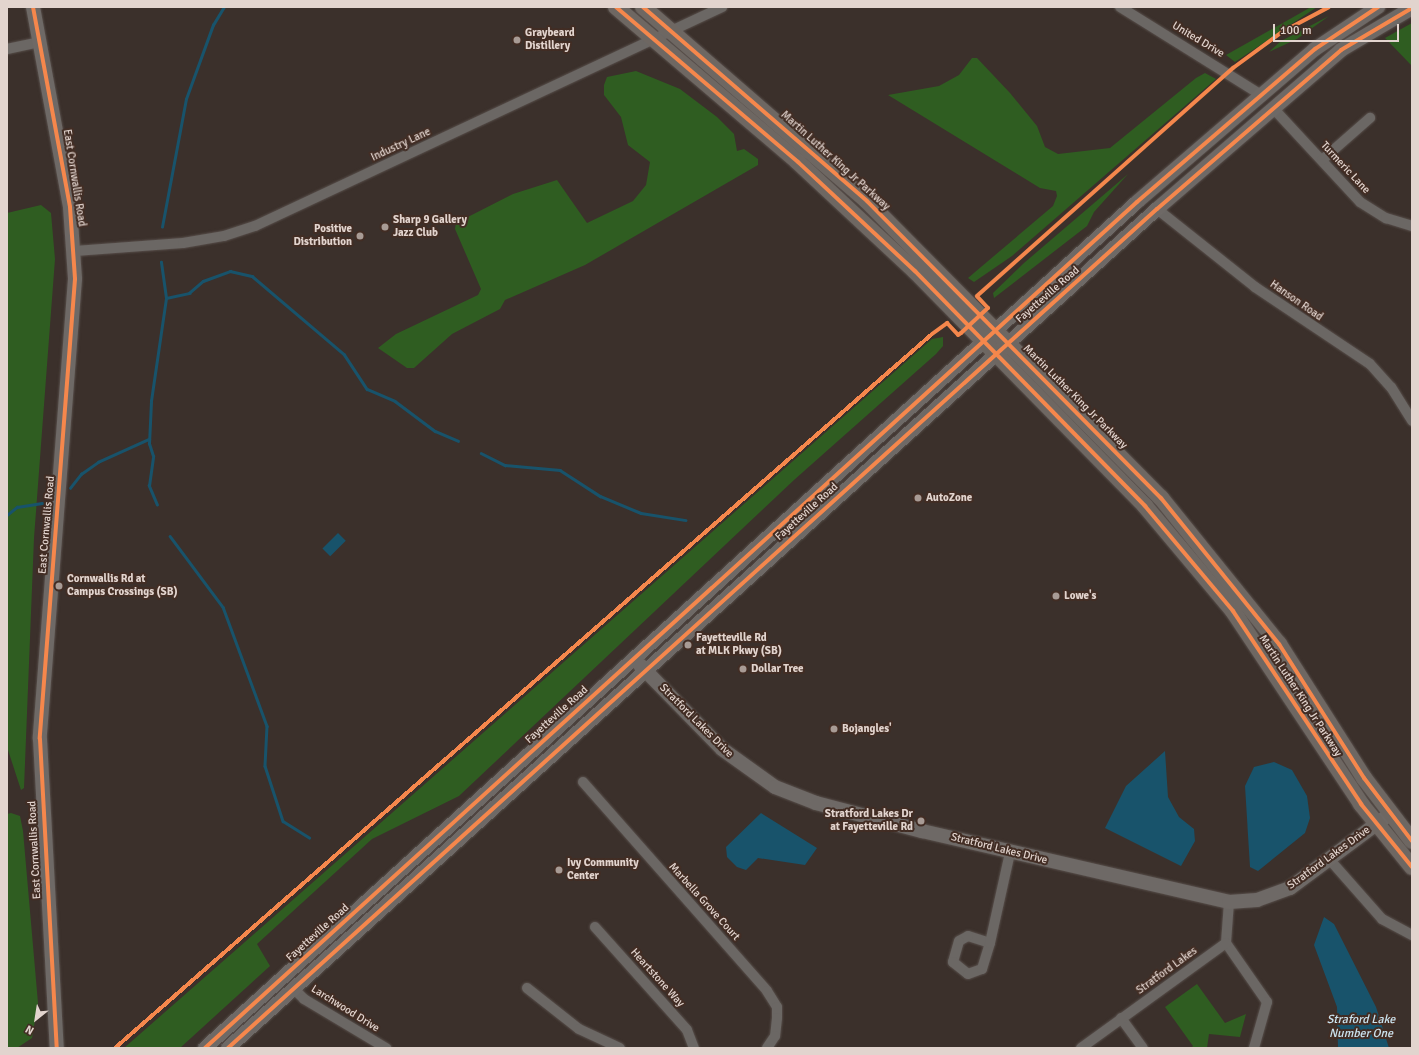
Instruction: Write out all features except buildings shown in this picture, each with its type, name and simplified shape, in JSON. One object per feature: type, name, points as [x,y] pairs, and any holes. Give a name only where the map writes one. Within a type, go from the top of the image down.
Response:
[{"type":"main road","name":"East Cornwallis Road","points":[[33,7],[70,207],[75,251],[74,302],[40,739],[57,1048]]},
{"type":"main road","name":"Martin Luther King Jr Parkway","points":[[616,7],[820,182],[916,271],[995,354],[1145,506],[1196,565],[1270,662],[1341,776],[1376,824],[1412,867]]},
{"type":"main road","name":"Martin Luther King Jr Parkway","points":[[643,7],[859,194],[995,329],[1161,498],[1220,567],[1279,644],[1390,814],[1412,841]]},
{"type":"main road","name":"Fayetteville Road","points":[[205,1048],[634,658],[853,463],[982,340],[1315,49],[1378,7]]},
{"type":"main road","name":"Fayetteville Road","points":[[228,1048],[1157,209],[1341,50],[1412,8]]},
{"type":"main road","name":"Stratford Lakes Drive","points":[[634,658],[722,749],[775,787],[816,803],[1010,852],[1229,902],[1257,900],[1290,888],[1330,860],[1390,814]]},
{"type":"street","name":"Industry Lane","points":[[75,251],[167,245],[240,232],[722,7]]},
{"type":"street","name":"United Drive","points":[[1120,7],[1263,96]]},
{"type":"street","points":[[7,49],[39,42]]},
{"type":"street","name":"Turmeric Lane","points":[[1274,108],[1368,208],[1412,226]]},
{"type":"street","points":[[1322,160],[1370,118]]},
{"type":"street","name":"Hanson Road","points":[[1157,209],[1255,287],[1370,364],[1390,387],[1412,421]]},
{"type":"street","name":"Marbella Grove Court","points":[[583,782],[767,990],[776,1007],[777,1018],[775,1036],[767,1048]]},
{"type":"street","points":[[990,943],[1010,852]]},
{"type":"street","points":[[1330,860],[1382,919],[1412,935]]},
{"type":"street","points":[[1229,902],[1226,943],[1267,1002],[1254,1048]]},
{"type":"street","name":"Heartstone Way","points":[[595,928],[687,1030],[694,1048]]},
{"type":"street","name":"Stratford Lakes","points":[[1081,1048],[1226,943]]},
{"type":"street","name":"Larchwood Drive","points":[[293,988],[304,999],[386,1048]]},
{"type":"street","points":[[527,988],[579,1029],[620,1048]]},
{"type":"street","points":[[1121,1018],[1143,1048]]},
{"type":"green space","points":[[1311,7],[1317,7],[1235,62],[1226,55]]},
{"type":"green space","points":[[1329,16],[1297,39],[1269,52],[1281,41]]},
{"type":"green space","points":[[1412,23],[1412,66],[1385,38]]},
{"type":"green space","points":[[972,58],[977,58],[1010,93],[1037,126],[1045,147],[1058,154],[1110,148],[1196,78],[1205,73],[1216,79],[1012,256],[974,282],[968,278],[1053,206],[1057,196],[1056,191],[1040,188],[888,95],[939,86],[959,75]]},
{"type":"green space","points":[[636,71],[680,89],[717,117],[734,134],[737,151],[744,149],[758,159],[758,165],[585,265],[505,300],[500,309],[452,334],[414,368],[407,368],[378,348],[396,334],[478,295],[481,289],[455,229],[456,223],[513,194],[557,180],[587,223],[633,201],[646,185],[650,162],[628,145],[621,117],[604,95],[604,85],[607,77]]},
{"type":"green space","points":[[1128,174],[1094,212],[1087,226],[994,298],[993,293],[1024,263]]},
{"type":"green space","points":[[41,205],[51,213],[55,259],[34,538],[24,788],[21,790],[7,747],[7,213]]},
{"type":"green space","points":[[943,337],[943,346],[936,354],[794,480],[459,796],[372,839],[257,944],[270,966],[180,1048],[124,1048],[932,339]]},
{"type":"green space","points":[[11,813],[20,816],[23,831],[38,1003],[32,1038],[17,1048],[7,1048],[7,814]]},
{"type":"green space","points":[[1197,984],[1225,1023],[1246,1014],[1240,1037],[1209,1034],[1207,1048],[1191,1048],[1193,1046],[1165,1007]]},
{"type":"water","points":[[338,533],[346,541],[330,556],[322,549]]},
{"type":"water","points":[[1165,751],[1168,797],[1179,817],[1194,829],[1195,841],[1181,866],[1105,828],[1126,786]]},
{"type":"water","points":[[1274,762],[1292,770],[1307,796],[1310,818],[1305,833],[1258,871],[1250,867],[1245,786],[1254,767]]},
{"type":"water","points":[[761,813],[817,848],[805,865],[758,858],[746,870],[737,867],[727,857],[726,847]]},
{"type":"water","name":"Straford Lake Number One","points":[[1324,917],[1334,924],[1376,1007],[1389,1048],[1338,1048],[1337,1007],[1314,945]]},
{"type":"waterway","points":[[162,227],[186,99],[213,25],[224,7]]},
{"type":"waterway","points":[[157,505],[149,486],[153,456],[149,444],[151,401],[166,298],[161,262]]},
{"type":"waterway","points":[[166,298],[189,293],[203,281],[230,271],[252,276],[344,354],[367,389],[395,401],[435,431],[458,441]]},
{"type":"waterway","points":[[70,488],[81,474],[98,462],[149,439]]},
{"type":"waterway","points":[[481,453],[505,465],[560,470],[600,496],[641,513],[685,520]]},
{"type":"waterway","points":[[7,515],[17,507],[42,503]]},
{"type":"waterway","points":[[170,536],[223,607],[267,726],[265,766],[283,821],[309,837]]},
{"type":"cycle path","points":[[33,7],[70,207],[75,279],[40,739],[57,1048]]},
{"type":"cycle path","points":[[616,7],[798,162],[915,271],[1145,506],[1233,611],[1361,804],[1412,867]]},
{"type":"cycle path","points":[[643,7],[867,201],[1161,498],[1279,644],[1364,778],[1412,841]]},
{"type":"cycle path","points":[[115,1048],[932,334],[947,323],[958,335],[961,333],[988,308],[977,296],[1233,68],[1282,32],[1329,7]]},
{"type":"cycle path","points":[[205,1048],[1137,202],[1315,49],[1378,7]]},
{"type":"cycle path","points":[[228,1048],[1157,209],[1341,50],[1412,8]]},
{"type":"place","name":"Graybeard Distillery","points":[[517,40]]},
{"type":"place","name":"Sharp 9 Gallery Jazz Club","points":[[385,227]]},
{"type":"place","name":"Positive Distribution","points":[[360,236]]},
{"type":"place","name":"AutoZone","points":[[918,498]]},
{"type":"place","name":"Cornwallis Rd at Campus Crossings (SB)","points":[[59,586]]},
{"type":"place","name":"Lowe's","points":[[1056,596]]},
{"type":"place","name":"Fayetteville Rd at MLK Pkwy (SB)","points":[[688,645]]},
{"type":"place","name":"Dollar Tree","points":[[743,669]]},
{"type":"place","name":"Bojangles'","points":[[834,729]]},
{"type":"place","name":"Stratford Lakes Dr at Fayetteville Rd","points":[[921,821]]},
{"type":"place","name":"Ivy Community Center","points":[[559,870]]}]
